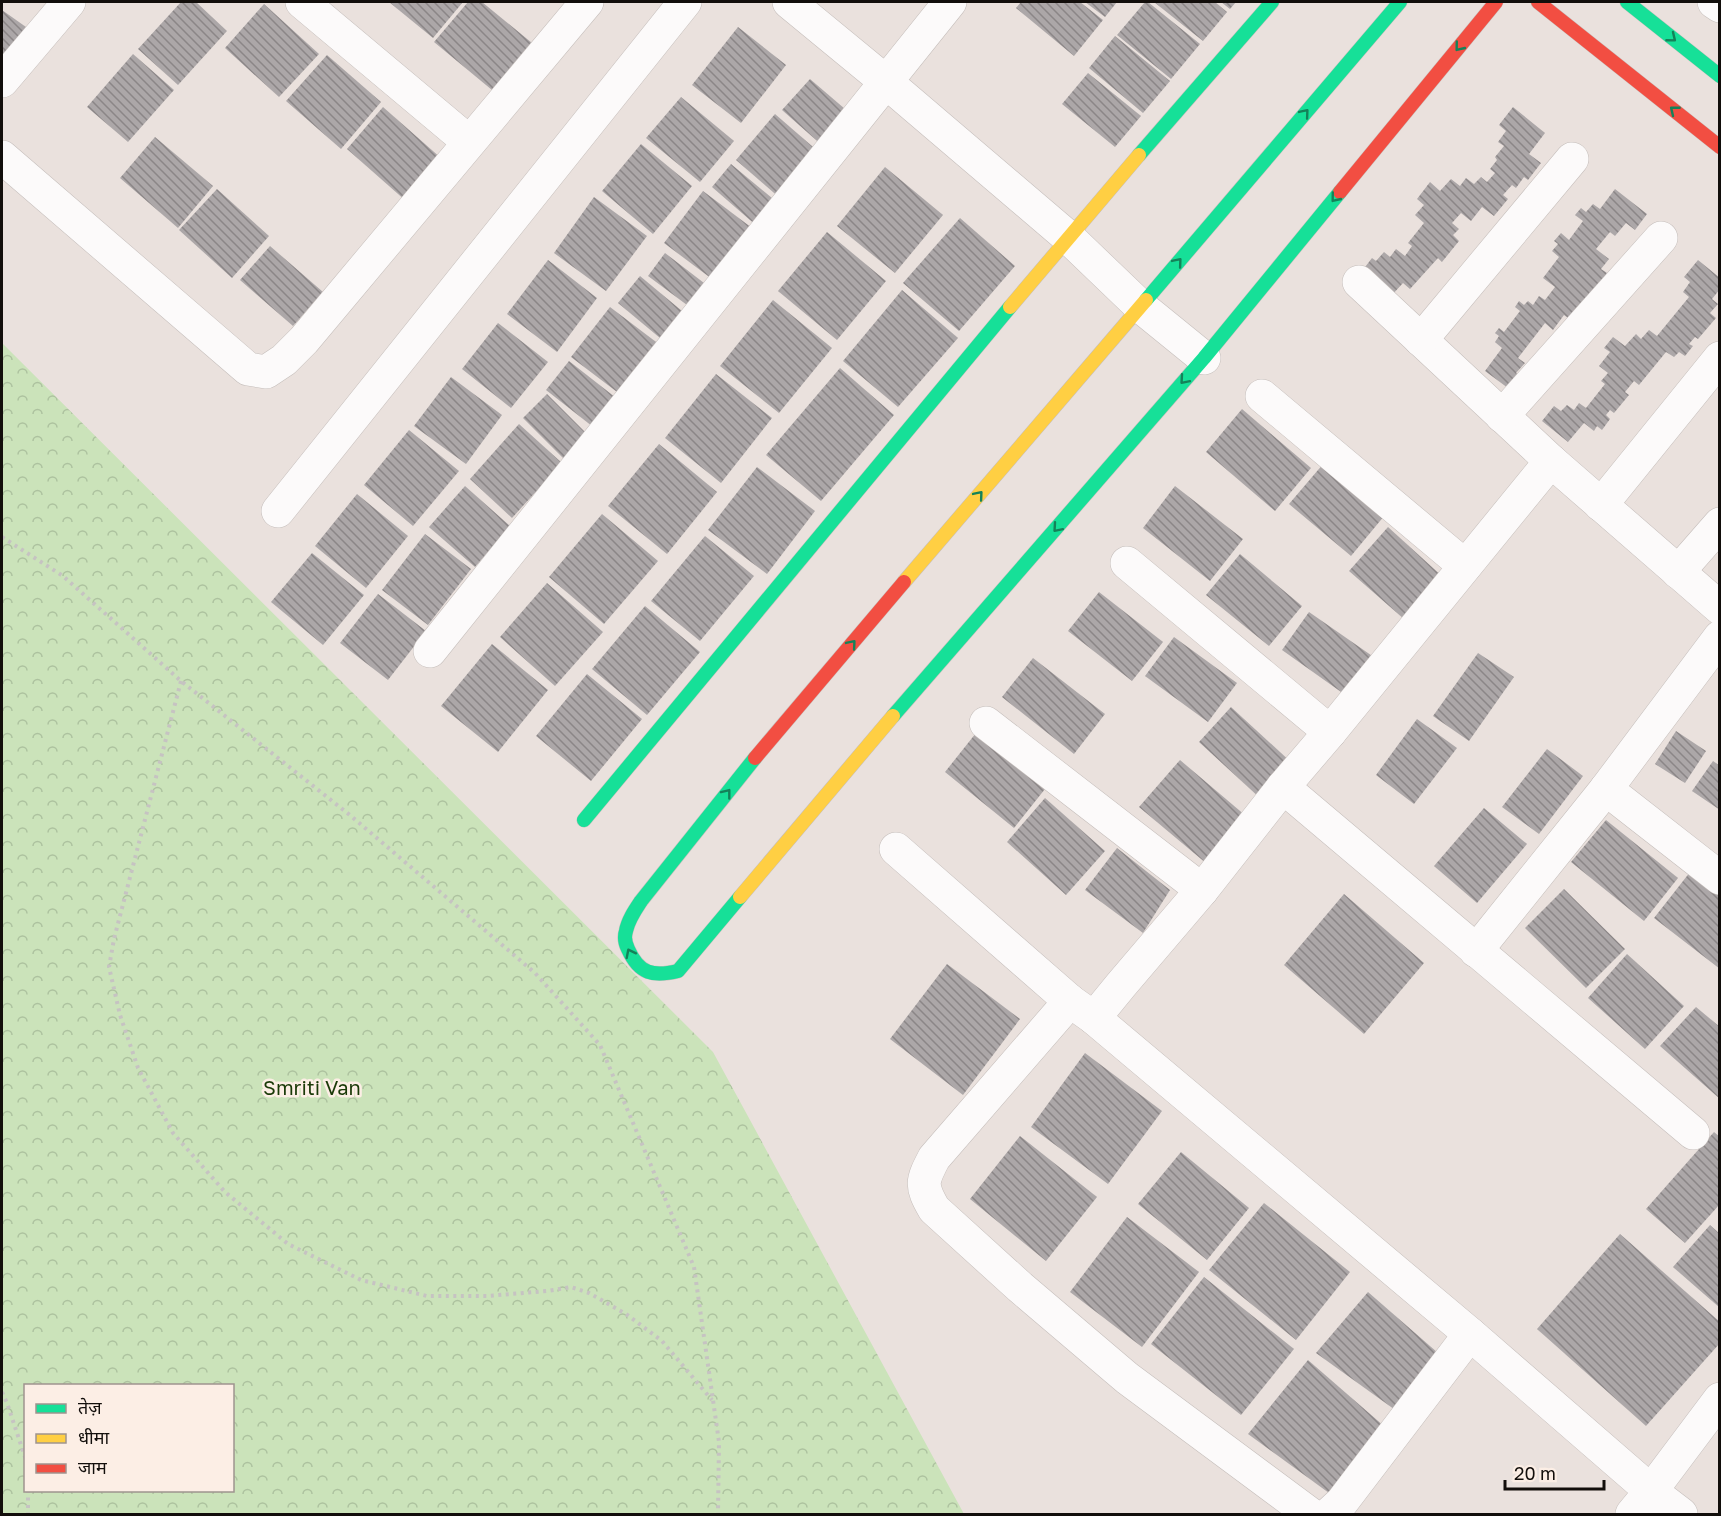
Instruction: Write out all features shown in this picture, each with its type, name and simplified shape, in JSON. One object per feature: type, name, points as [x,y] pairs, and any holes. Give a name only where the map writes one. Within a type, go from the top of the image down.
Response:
[{"type":"street","points":[[2,81],[69,2]]},
{"type":"street","points":[[302,2],[469,142]]},
{"type":"street","points":[[2,157],[248,369],[266,372],[284,360],[304,340],[587,2]]},
{"type":"street","points":[[278,511],[685,2]]},
{"type":"street","points":[[789,2],[1068,237],[1140,306],[1204,358]]},
{"type":"street","points":[[430,651],[950,2]]},
{"type":"street","points":[[584,820],[1068,237],[1272,2]]},
{"type":"street","points":[[1400,2],[758,755],[641,901],[627,924],[624,941],[633,960],[648,974],[664,975],[678,972],[829,790],[1204,358],[1496,2]]},
{"type":"street","points":[[1538,2],[1719,147]]},
{"type":"street","points":[[1627,2],[1719,76]]},
{"type":"street","points":[[1714,2],[1719,6]]},
{"type":"street","points":[[1421,340],[1572,159]]},
{"type":"street","points":[[1502,416],[1661,238]]},
{"type":"street","points":[[1359,282],[1551,461],[1719,608]]},
{"type":"street","points":[[1601,505],[1719,358]]},
{"type":"street","points":[[1262,396],[1465,566]]},
{"type":"street","points":[[1310,1515],[1127,1378],[1020,1287],[934,1209],[924,1192],[924,1177],[934,1158],[1082,1010],[1121,984],[1202,890],[1282,787],[1330,732],[1551,461]]},
{"type":"street","points":[[1678,572],[1719,524]]},
{"type":"street","points":[[1127,563],[1330,732]]},
{"type":"street","points":[[1476,951],[1606,789],[1719,637]]},
{"type":"street","points":[[986,723],[1202,890]]},
{"type":"street","points":[[1282,787],[1693,1133]]},
{"type":"street","points":[[1606,789],[1719,878]]},
{"type":"street","points":[[896,849],[1082,1010],[1470,1334],[1642,1503],[1681,1515]]},
{"type":"street","points":[[1329,1515],[1342,1502],[1470,1334]]},
{"type":"street","points":[[1642,1503],[1719,1400]]},
{"type":"path","points":[[2,537],[63,576],[181,681],[351,816],[535,973],[600,1045],[694,1267],[719,1442],[718,1515]]},
{"type":"path","points":[[181,681],[114,939],[109,967],[120,1015],[138,1068],[173,1133],[225,1192],[288,1244],[361,1280],[427,1296],[487,1296],[571,1287],[589,1293],[626,1314],[662,1341],[714,1401]]},
{"type":"path","points":[[2,1392],[8,1403],[24,1454]]},
{"type":"path","points":[[28,1492],[28,1515]]},
{"type":"green space","name":"Smriti Van","points":[[2,343],[713,1052],[964,1514],[2,1514]]},
{"type":"building","points":[[181,2],[196,2],[227,31],[178,85],[138,49]]},
{"type":"building","points":[[389,2],[463,2],[433,38]]},
{"type":"building","points":[[468,2],[482,2],[532,43],[492,90],[434,42]]},
{"type":"building","points":[[1021,2],[1080,2],[1103,20],[1074,56],[1016,8]]},
{"type":"building","points":[[1085,2],[1117,2],[1105,17]]},
{"type":"building","points":[[1145,2],[1148,2],[1200,44],[1171,79],[1117,35]]},
{"type":"building","points":[[1154,2],[1215,2],[1227,12],[1203,41]]},
{"type":"building","points":[[1221,2],[1236,2],[1230,9]]},
{"type":"building","points":[[264,4],[319,54],[279,97],[225,48]]},
{"type":"building","points":[[2,10],[33,32],[2,77]]},
{"type":"building","points":[[738,27],[786,65],[741,123],[692,85]]},
{"type":"building","points":[[1115,36],[1170,81],[1143,113],[1089,68]]},
{"type":"building","points":[[133,54],[174,90],[128,142],[87,107]]},
{"type":"building","points":[[327,55],[381,102],[341,149],[286,101]]},
{"type":"building","points":[[1088,73],[1141,116],[1115,147],[1062,104]]},
{"type":"building","points":[[810,79],[852,115],[824,147],[782,110]]},
{"type":"building","points":[[681,97],[734,141],[700,182],[646,138]]},
{"type":"building","points":[[383,107],[442,159],[406,201],[347,149]]},
{"type":"building","points":[[1513,107],[1545,133],[1529,154],[1541,163],[1528,180],[1524,177],[1516,188],[1512,185],[1503,195],[1508,199],[1494,216],[1482,207],[1471,221],[1461,213],[1452,223],[1459,229],[1453,235],[1459,241],[1442,262],[1438,258],[1410,289],[1403,283],[1392,295],[1362,271],[1372,258],[1376,261],[1384,252],[1390,257],[1396,249],[1405,256],[1412,246],[1408,243],[1424,223],[1415,215],[1424,205],[1417,199],[1430,182],[1440,191],[1451,179],[1460,186],[1466,178],[1474,184],[1481,177],[1487,182],[1495,173],[1490,169],[1497,160],[1495,157],[1504,146],[1498,142],[1506,131],[1499,125]]},
{"type":"building","points":[[775,114],[820,153],[781,199],[736,160]]},
{"type":"building","points":[[155,137],[213,186],[178,228],[120,178]]},
{"type":"building","points":[[641,144],[692,186],[653,234],[602,191]]},
{"type":"building","points":[[731,164],[778,203],[758,227],[712,187]]},
{"type":"building","points":[[885,167],[943,215],[895,273],[837,226]]},
{"type":"building","points":[[217,189],[269,236],[232,278],[179,230]]},
{"type":"building","points":[[1615,189],[1647,214],[1635,230],[1626,223],[1615,236],[1610,232],[1596,249],[1609,259],[1601,269],[1607,273],[1572,321],[1564,315],[1553,330],[1545,323],[1518,358],[1525,363],[1516,373],[1522,378],[1512,391],[1485,371],[1502,348],[1495,342],[1499,336],[1495,333],[1499,328],[1504,332],[1520,311],[1515,307],[1519,301],[1524,305],[1528,301],[1533,305],[1539,296],[1545,300],[1555,287],[1543,278],[1559,257],[1552,251],[1558,244],[1554,241],[1561,233],[1569,240],[1583,221],[1575,215],[1581,208],[1586,212],[1593,204],[1600,209]]},
{"type":"building","points":[[703,191],[756,231],[716,282],[664,243]]},
{"type":"building","points":[[594,197],[647,236],[606,291],[554,253]]},
{"type":"building","points":[[960,218],[1015,266],[959,331],[903,283]]},
{"type":"building","points":[[827,232],[886,281],[837,340],[778,291]]},
{"type":"building","points":[[270,246],[323,292],[293,326],[240,280]]},
{"type":"building","points":[[665,253],[704,283],[687,305],[648,276]]},
{"type":"building","points":[[548,260],[597,298],[557,352],[507,314]]},
{"type":"building","points":[[1698,260],[1720,278],[1720,289],[1712,299],[1718,304],[1710,313],[1716,318],[1698,339],[1695,337],[1689,344],[1693,346],[1685,356],[1679,352],[1674,357],[1666,352],[1639,385],[1634,381],[1625,392],[1629,395],[1614,413],[1610,410],[1606,415],[1610,419],[1602,430],[1597,426],[1594,431],[1584,423],[1568,442],[1542,421],[1554,406],[1561,411],[1567,405],[1574,410],[1579,403],[1586,408],[1605,384],[1601,381],[1608,373],[1599,366],[1610,352],[1604,348],[1613,337],[1625,346],[1636,334],[1641,339],[1649,330],[1657,336],[1689,297],[1683,292],[1690,282],[1684,277]]},
{"type":"building","points":[[640,276],[688,316],[666,343],[618,303]]},
{"type":"building","points":[[902,290],[958,338],[898,407],[843,361]]},
{"type":"building","points":[[773,300],[832,348],[779,413],[720,366]]},
{"type":"building","points":[[610,307],[660,345],[621,395],[571,357]]},
{"type":"building","points":[[498,323],[548,362],[511,408],[462,369]]},
{"type":"building","points":[[569,361],[620,401],[597,430],[546,390]]},
{"type":"building","points":[[840,368],[894,415],[821,501],[766,455]]},
{"type":"building","points":[[716,374],[772,418],[721,483],[665,438]]},
{"type":"building","points":[[451,377],[502,415],[466,464],[414,426]]},
{"type":"building","points":[[547,394],[591,438],[567,462],[523,418]]},
{"type":"building","points":[[1242,409],[1311,468],[1275,511],[1206,452]]},
{"type":"building","points":[[519,424],[562,463],[512,518],[470,479]]},
{"type":"building","points":[[409,430],[459,471],[413,526],[364,485]]},
{"type":"building","points":[[659,444],[717,492],[667,554],[608,506]]},
{"type":"building","points":[[1324,463],[1385,515],[1351,556],[1289,504]]},
{"type":"building","points":[[757,467],[815,511],[767,574],[708,530]]},
{"type":"building","points":[[465,486],[510,526],[475,567],[429,527]]},
{"type":"building","points":[[1175,486],[1243,539],[1210,581],[1143,528]]},
{"type":"building","points":[[357,494],[408,536],[366,588],[315,546]]},
{"type":"building","points":[[602,514],[658,561],[604,624],[549,577]]},
{"type":"building","points":[[1388,527],[1444,578],[1412,626],[1349,571]]},
{"type":"building","points":[[425,534],[471,569],[428,625],[382,590]]},
{"type":"building","points":[[705,536],[754,576],[700,641],[651,601]]},
{"type":"building","points":[[312,553],[364,595],[323,645],[271,602]]},
{"type":"building","points":[[1240,554],[1302,606],[1269,646],[1206,595]]},
{"type":"building","points":[[547,583],[603,632],[555,686],[500,637]]},
{"type":"building","points":[[1099,592],[1163,642],[1132,681],[1068,631]]},
{"type":"building","points":[[378,594],[426,631],[388,680],[340,643]]},
{"type":"building","points":[[645,606],[700,652],[647,715],[592,669]]},
{"type":"building","points":[[1309,612],[1378,660],[1351,699],[1282,650]]},
{"type":"building","points":[[1174,637],[1237,683],[1208,722],[1145,676]]},
{"type":"building","points":[[492,644],[548,690],[498,752],[441,706]]},
{"type":"building","points":[[1478,653],[1514,677],[1469,741],[1433,716]]},
{"type":"building","points":[[1033,658],[1105,714],[1074,754],[1002,697]]},
{"type":"building","points":[[587,674],[642,719],[591,781],[536,736]]},
{"type":"building","points":[[1231,707],[1293,764],[1261,799],[1199,742]]},
{"type":"building","points":[[1417,719],[1457,748],[1414,804],[1376,775]]},
{"type":"building","points":[[1676,731],[1706,751],[1685,783],[1655,764]]},
{"type":"building","points":[[976,733],[1045,789],[1014,828],[945,772]]},
{"type":"building","points":[[1547,749],[1583,776],[1539,834],[1502,807]]},
{"type":"building","points":[[1180,760],[1253,822],[1213,869],[1139,807]]},
{"type":"building","points":[[1713,761],[1720,766],[1720,810],[1692,791]]},
{"type":"building","points":[[1045,798],[1105,851],[1066,895],[1007,842]]},
{"type":"building","points":[[1484,808],[1527,844],[1477,903],[1434,866]]},
{"type":"building","points":[[1606,820],[1678,878],[1644,921],[1571,862]]},
{"type":"building","points":[[1117,848],[1170,890],[1143,933],[1085,890]]},
{"type":"building","points":[[1694,867],[1720,887],[1720,969],[1654,918]]},
{"type":"building","points":[[1564,889],[1625,949],[1586,988],[1525,928]]},
{"type":"building","points":[[1344,894],[1424,963],[1364,1034],[1284,965]]},
{"type":"building","points":[[1627,954],[1684,1006],[1645,1049],[1588,998]]},
{"type":"building","points":[[947,964],[1020,1019],[963,1095],[890,1039]]},
{"type":"building","points":[[1696,1007],[1720,1027],[1720,1099],[1660,1046]]},
{"type":"building","points":[[1085,1053],[1162,1111],[1108,1184],[1031,1127]]},
{"type":"building","points":[[1714,1132],[1720,1137],[1720,1204],[1685,1243],[1646,1209]]},
{"type":"building","points":[[1020,1136],[1097,1197],[1046,1261],[970,1199]]},
{"type":"building","points":[[1181,1152],[1249,1208],[1207,1260],[1138,1204]]},
{"type":"building","points":[[1264,1203],[1350,1272],[1296,1340],[1209,1270]]},
{"type":"building","points":[[1127,1217],[1199,1272],[1142,1347],[1070,1292]]},
{"type":"building","points":[[1710,1225],[1720,1234],[1720,1308],[1673,1267]]},
{"type":"building","points":[[1620,1234],[1720,1322],[1720,1343],[1646,1426],[1537,1329]]},
{"type":"building","points":[[1204,1277],[1294,1349],[1241,1415],[1151,1344]]},
{"type":"building","points":[[1368,1292],[1438,1353],[1398,1412],[1316,1353]]},
{"type":"building","points":[[1308,1360],[1385,1427],[1329,1493],[1248,1434]]},
{"type":"traffic: fast","points":[[1139,155],[1272,2]]},
{"type":"traffic: fast","points":[[1146,300],[1400,2]]},
{"type":"traffic: fast","points":[[1627,2],[1720,76]]},
{"type":"traffic: fast","points":[[893,716],[1204,358],[1340,192]]},
{"type":"traffic: fast","points":[[584,820],[1010,307]]},
{"type":"traffic: fast","points":[[740,897],[678,971],[661,974],[648,972],[637,964],[627,947],[625,938],[627,927],[641,901],[755,758]]},
{"type":"traffic: slow","points":[[1010,307],[1139,155]]},
{"type":"traffic: slow","points":[[904,582],[1146,300]]},
{"type":"traffic: slow","points":[[740,897],[893,716]]},
{"type":"traffic: jam","points":[[1340,192],[1496,2]]},
{"type":"traffic: jam","points":[[1538,2],[1720,147]]},
{"type":"traffic: jam","points":[[755,758],[904,582]]}]
